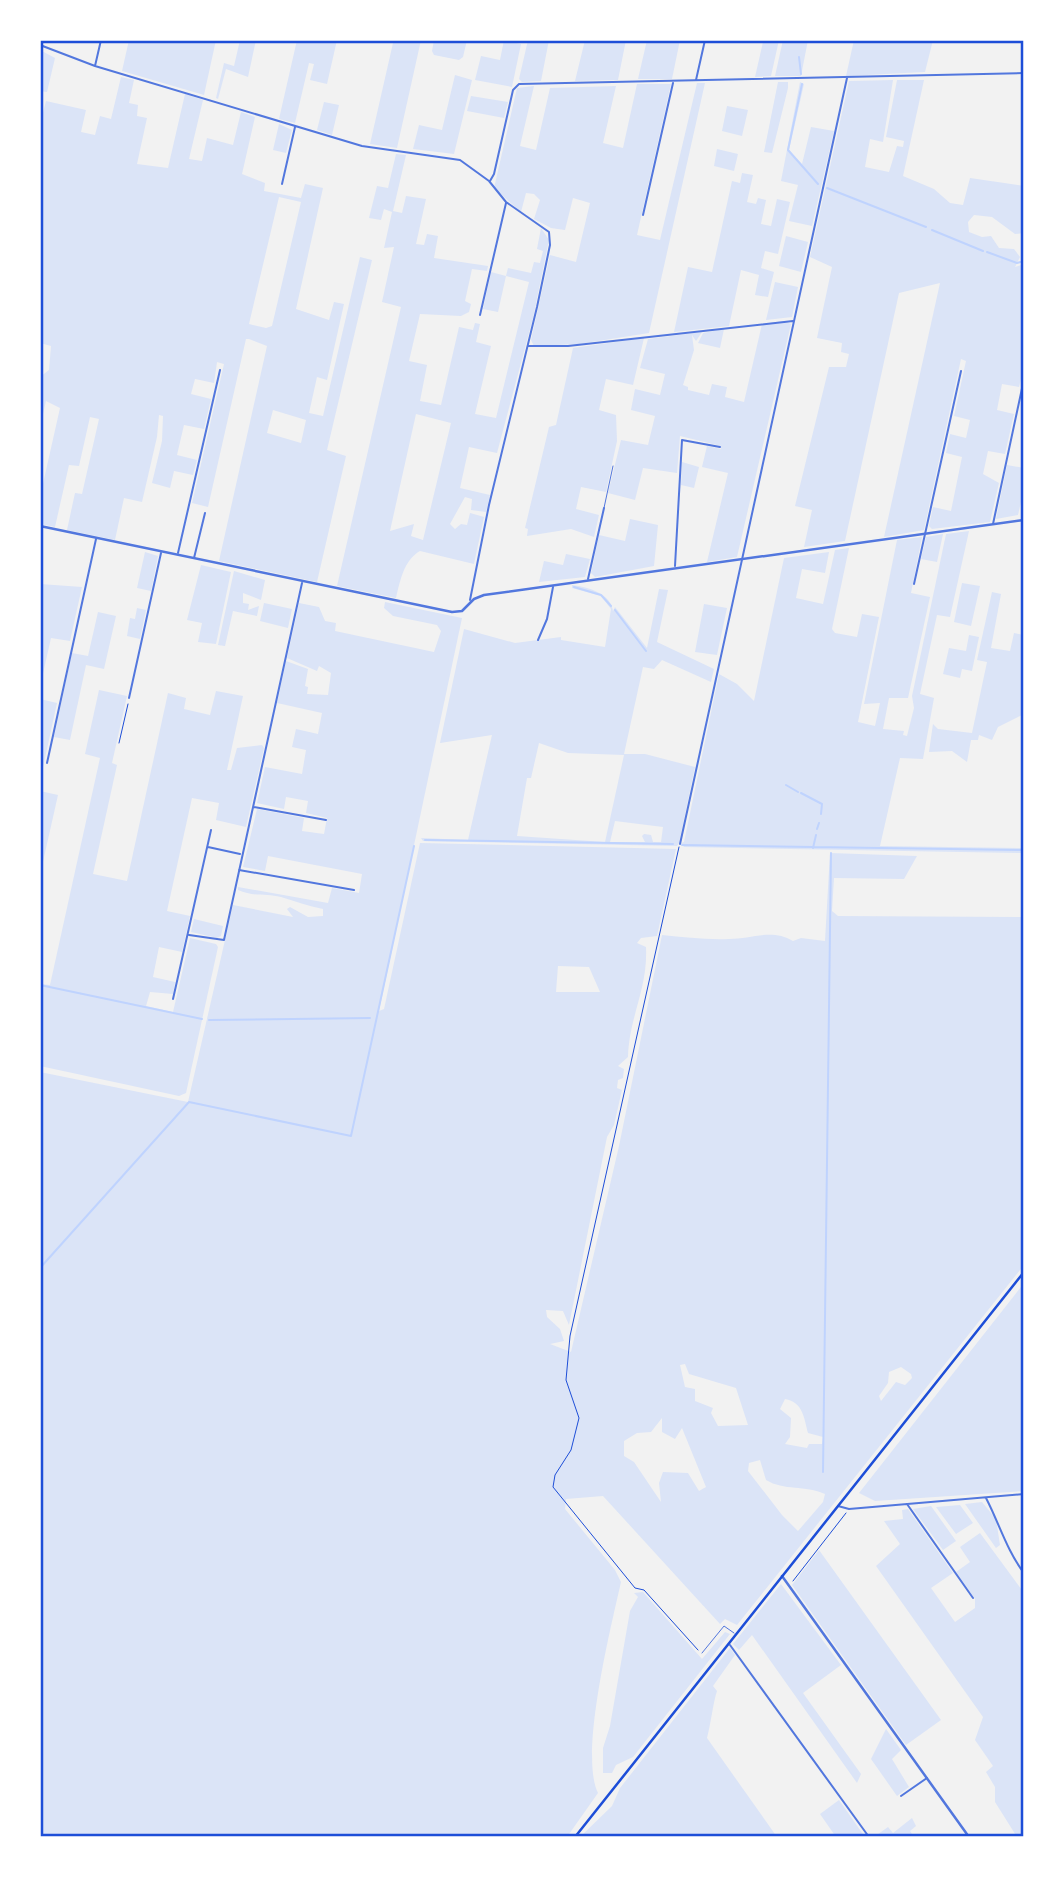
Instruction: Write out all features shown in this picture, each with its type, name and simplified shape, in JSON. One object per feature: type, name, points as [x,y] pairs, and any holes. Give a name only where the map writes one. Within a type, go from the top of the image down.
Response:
[{"type":"main road","points":[[575,1837],[1024,1272]]},
{"type":"street","points":[[96,66],[101,40]]},
{"type":"street","points":[[696,81],[705,40]]},
{"type":"street","points":[[40,45],[96,66],[362,146],[463,162],[489,181],[506,202],[549,232],[548,255],[479,549],[469,594],[471,601]]},
{"type":"street","points":[[489,181],[494,174],[516,86],[1024,74]]},
{"type":"street","points":[[679,846],[847,78]]},
{"type":"street","points":[[643,215],[673,82]]},
{"type":"street","points":[[282,184],[295,126]]},
{"type":"street","points":[[480,315],[506,202]]},
{"type":"street","points":[[527,346],[572,346],[784,319],[794,321]]},
{"type":"street","points":[[177,555],[220,370]]},
{"type":"street","points":[[914,584],[961,371]]},
{"type":"street","points":[[993,524],[1024,379]]},
{"type":"street","points":[[675,568],[682,440],[720,447]]},
{"type":"street","points":[[588,580],[604,508]]},
{"type":"street","points":[[194,559],[205,513]]},
{"type":"street","points":[[40,526],[449,612],[462,611],[471,601],[484,595],[1024,520]]},
{"type":"street","points":[[47,763],[96,538]]},
{"type":"street","points":[[129,698],[162,552]]},
{"type":"street","points":[[189,935],[224,940],[302,582]]},
{"type":"street","points":[[538,639],[547,619],[554,585]]},
{"type":"street","points":[[253,807],[326,820]]},
{"type":"street","points":[[173,999],[211,830]]},
{"type":"street","points":[[207,847],[242,854]]},
{"type":"street","points":[[239,870],[354,890]]},
{"type":"street","points":[[838,1506],[849,1509],[1024,1494]]},
{"type":"street","points":[[986,1497],[1001,1525],[1004,1539],[1024,1573]]},
{"type":"street","points":[[907,1504],[973,1598]]},
{"type":"street","points":[[782,1576],[969,1837]]},
{"type":"street","points":[[730,1644],[869,1837]]},
{"type":"street","points":[[901,1796],[928,1777]]},
{"type":"lane","points":[[604,508],[613,466]]},
{"type":"lane","points":[[702,1653],[724,1626],[737,1636]]},
{"type":"path","points":[[119,743],[129,698]]},
{"type":"path","points":[[679,846],[570,1336],[566,1380],[579,1419],[571,1450],[555,1475],[553,1487],[635,1588],[644,1590],[702,1653]]},
{"type":"path","points":[[789,1586],[849,1509]]},
{"type":"shaded area","points":[[129,40],[216,40],[204,95],[122,71]]},
{"type":"shaded area","points":[[240,40],[256,40],[248,77],[226,69],[218,99],[216,98],[224,63],[234,66]]},
{"type":"shaded area","points":[[297,40],[337,40],[327,84],[310,80],[314,64],[309,63],[295,123],[279,119]]},
{"type":"shaded area","points":[[365,40],[421,40],[397,148],[370,144],[393,43]]},
{"type":"shaded area","points":[[434,40],[467,40],[463,57],[459,60],[434,55]]},
{"type":"shaded area","points":[[504,40],[521,44],[512,87],[475,80],[481,56],[500,60]]},
{"type":"shaded area","points":[[528,40],[549,40],[541,81],[522,82],[519,79]]},
{"type":"shaded area","points":[[585,40],[626,40],[618,80],[575,81]]},
{"type":"shaded area","points":[[647,40],[680,40],[672,79],[638,79]]},
{"type":"shaded area","points":[[756,40],[779,40],[771,76],[755,77],[763,42]]},
{"type":"shaded area","points":[[783,40],[808,40],[801,76],[775,76]]},
{"type":"shaded area","points":[[854,40],[933,40],[925,72],[846,76]]},
{"type":"shaded area","points":[[40,50],[55,58],[47,92],[40,91]]},
{"type":"shaded area","points":[[455,75],[472,80],[454,154],[413,149],[419,125],[442,130]]},
{"type":"shaded area","points":[[121,77],[134,80],[129,103],[138,105],[137,116],[147,118],[137,164],[168,168],[185,94],[203,100],[189,159],[202,161],[207,138],[233,145],[241,112],[255,117],[242,174],[265,183],[264,191],[301,198],[305,184],[323,188],[296,309],[329,320],[334,302],[344,304],[327,380],[317,377],[309,413],[323,416],[360,257],[372,260],[327,450],[346,456],[317,582],[219,561],[267,346],[249,339],[246,339],[208,507],[192,503],[224,364],[217,362],[214,383],[195,379],[191,394],[211,399],[204,429],[184,425],[177,455],[197,460],[193,475],[174,471],[170,488],[152,483],[162,441],[163,416],[159,415],[157,437],[142,502],[124,498],[115,540],[67,530],[75,493],[82,494],[99,419],[90,417],[79,466],[69,465],[55,527],[40,524],[40,497],[60,408],[46,401],[40,427],[40,377],[49,370],[51,346],[40,343],[40,124],[46,101],[86,110],[81,132],[95,135],[100,116],[111,119]],"holes":[[[279,197],[301,202],[272,326],[266,328],[249,324]],[[273,410],[306,420],[301,443],[267,433]]]},
{"type":"shaded area","points":[[893,80],[883,142],[870,139],[865,167],[889,172],[897,146],[903,147],[904,141],[886,137],[897,80],[924,80],[903,176],[934,189],[950,203],[963,205],[970,178],[1024,186],[1024,233],[1015,234],[992,217],[974,215],[968,222],[969,232],[982,237],[991,236],[999,248],[1014,249],[1020,257],[1015,267],[1024,264],[1024,367],[1019,387],[1002,384],[997,410],[1014,414],[1005,454],[988,451],[983,474],[999,483],[990,522],[932,529],[929,526],[933,507],[951,511],[962,457],[946,453],[950,434],[966,438],[970,420],[954,416],[966,361],[961,359],[924,530],[884,537],[940,283],[899,293],[845,541],[804,547],[812,510],[795,506],[829,367],[846,367],[849,354],[841,352],[842,343],[817,338],[832,267],[810,257],[849,81]]},
{"type":"shaded area","points":[[778,82],[788,82],[788,88],[772,153],[764,152]]},
{"type":"shaded area","points":[[800,82],[804,84],[789,150],[802,164],[811,127],[834,131],[812,226],[789,221],[798,185],[781,181]]},
{"type":"shaded area","points":[[697,83],[705,83],[649,333],[579,344],[534,346],[531,340],[550,255],[576,262],[590,203],[573,198],[565,230],[551,228],[534,219],[540,200],[534,194],[526,193],[521,212],[494,188],[517,88],[534,86],[520,146],[536,150],[550,88],[616,86],[603,143],[623,148],[637,84],[671,84],[637,235],[660,240]]},
{"type":"shaded area","points":[[471,96],[508,102],[504,118],[467,111]]},
{"type":"shaded area","points":[[324,102],[339,105],[332,135],[317,130]]},
{"type":"shaded area","points":[[727,106],[748,110],[742,136],[722,131]]},
{"type":"shaded area","points":[[279,124],[292,130],[286,153],[273,150]]},
{"type":"shaded area","points":[[717,149],[738,154],[734,171],[714,166]]},
{"type":"shaded area","points":[[396,154],[406,155],[393,211],[402,213],[406,196],[426,199],[416,244],[424,245],[427,234],[438,236],[434,258],[488,266],[487,271],[472,269],[465,301],[471,304],[469,312],[461,316],[420,314],[409,361],[427,365],[420,401],[441,405],[459,327],[473,330],[475,323],[480,324],[476,342],[491,346],[475,414],[496,418],[529,282],[506,276],[508,268],[531,273],[534,262],[540,263],[543,251],[537,249],[541,228],[549,240],[533,318],[497,453],[469,447],[460,488],[490,495],[486,512],[471,510],[472,499],[465,497],[450,524],[455,529],[461,524],[467,525],[470,513],[484,517],[474,564],[420,551],[406,565],[396,598],[337,586],[401,307],[382,302],[394,247],[384,248],[392,212],[384,209],[381,220],[369,218],[377,186],[388,188]],"holes":[[[416,414],[451,423],[423,540],[411,536],[414,524],[390,531]]]},
{"type":"shaded area","points":[[742,173],[753,175],[747,202],[756,204],[758,198],[766,200],[761,224],[771,226],[777,199],[790,202],[778,254],[765,251],[761,268],[774,272],[768,297],[755,295],[759,275],[741,270],[729,326],[674,332],[688,267],[712,272],[732,181],[740,183]]},
{"type":"shaded area","points":[[786,236],[808,242],[801,272],[779,266]]},
{"type":"shaded area","points":[[491,272],[506,276],[498,312],[483,309]]},
{"type":"shaded area","points":[[775,282],[798,287],[792,317],[766,320]]},
{"type":"shaded area","points":[[784,321],[791,324],[737,557],[707,562],[728,473],[702,467],[707,446],[721,449],[721,446],[680,436],[677,473],[643,468],[635,500],[608,493],[621,440],[648,445],[655,416],[631,410],[635,389],[660,395],[665,374],[640,368],[648,339],[702,332],[696,341],[692,335],[694,350],[683,385],[688,387],[688,390],[709,395],[712,384],[727,387],[725,397],[744,402],[762,324]]},
{"type":"shaded area","points":[[724,329],[720,348],[698,343],[703,333]]},
{"type":"shaded area","points":[[644,338],[633,385],[606,379],[599,410],[616,415],[617,441],[606,492],[581,487],[576,509],[599,515],[594,537],[571,529],[527,536],[528,529],[525,528],[549,427],[556,425],[573,348]]},
{"type":"shaded area","points":[[682,462],[699,467],[694,488],[681,485]]},
{"type":"shaded area","points":[[1007,465],[1024,468],[1024,489],[1018,515],[996,519]]},
{"type":"shaded area","points":[[630,519],[658,525],[654,566],[595,577],[591,573],[599,535],[625,541]]},
{"type":"shaded area","points":[[969,531],[950,617],[937,615],[920,694],[934,698],[923,759],[900,758],[880,846],[1024,848],[1024,1265],[737,1625],[725,1619],[720,1624],[603,1496],[566,1499],[565,1509],[615,1570],[621,1582],[594,1721],[593,1775],[598,1793],[567,1837],[40,1837],[40,1072],[188,1102],[233,905],[293,917],[287,909],[290,907],[308,917],[323,916],[323,909],[281,897],[244,892],[238,890],[238,887],[328,903],[332,888],[359,893],[362,874],[268,856],[265,871],[243,867],[257,809],[304,818],[302,831],[324,834],[327,818],[306,813],[308,801],[286,797],[284,809],[257,803],[265,767],[302,774],[306,750],[292,747],[296,729],[318,734],[322,713],[277,703],[286,661],[308,669],[305,686],[308,687],[307,694],[328,695],[331,673],[319,666],[317,671],[287,658],[299,603],[319,607],[325,621],[336,623],[335,631],[434,652],[441,631],[437,625],[393,616],[384,608],[385,602],[462,618],[379,1011],[384,1009],[420,843],[676,849],[657,936],[641,938],[637,943],[646,947],[644,976],[628,1057],[618,1066],[624,1069],[623,1078],[618,1080],[617,1088],[622,1090],[614,1125],[607,1137],[569,1325],[563,1311],[546,1310],[547,1317],[560,1329],[564,1341],[550,1344],[571,1352],[619,1146],[662,935],[737,939],[777,935],[793,941],[801,938],[825,941],[830,853],[917,856],[904,879],[834,878],[832,911],[838,916],[1022,917],[1022,853],[684,847],[681,843],[684,842],[719,674],[737,684],[754,701],[784,558],[829,552],[825,573],[802,569],[796,598],[823,604],[835,550],[849,548],[832,629],[835,633],[857,637],[862,614],[879,617],[858,722],[875,726],[880,703],[864,704],[897,540],[922,537],[911,593],[930,597],[908,698],[889,698],[883,729],[904,731],[903,735],[907,736],[914,708],[912,696],[946,534]],"holes":[[[558,966],[589,967],[600,992],[556,992]],[[685,1364],[689,1374],[736,1388],[748,1425],[718,1426],[711,1413],[713,1408],[695,1401],[695,1389],[685,1387],[680,1365]],[[901,1367],[911,1374],[912,1378],[905,1385],[896,1382],[881,1401],[879,1396],[888,1383],[889,1372]],[[785,1399],[796,1403],[802,1412],[808,1433],[823,1437],[822,1444],[809,1444],[807,1448],[785,1444],[790,1437],[791,1418],[780,1409]],[[662,1418],[662,1432],[675,1439],[682,1428],[706,1487],[699,1491],[688,1473],[663,1472],[659,1483],[661,1502],[634,1462],[624,1456],[624,1441],[637,1433],[651,1432]],[[760,1460],[766,1480],[780,1486],[825,1494],[823,1502],[798,1531],[748,1471],[749,1463]]]},
{"type":"shaded area","points":[[943,534],[937,562],[921,559],[926,537]]},
{"type":"shaded area","points":[[145,552],[158,556],[151,591],[137,588]]},
{"type":"shaded area","points":[[566,554],[590,559],[585,577],[539,582],[544,561],[563,565]]},
{"type":"shaded area","points":[[201,565],[231,572],[216,644],[198,642],[202,623],[187,620]]},
{"type":"shaded area","points":[[234,571],[265,580],[261,600],[243,593],[243,603],[249,604],[248,610],[259,606],[257,616],[233,611],[225,646],[218,645]]},
{"type":"shaded area","points":[[962,583],[980,586],[971,626],[954,622]]},
{"type":"shaded area","points":[[40,584],[82,587],[70,641],[51,638],[40,687]]},
{"type":"shaded area","points":[[572,585],[585,588],[604,596],[613,611],[615,607],[647,648],[659,589],[668,590],[657,642],[714,669],[711,682],[662,660],[654,669],[643,667],[624,754],[645,754],[695,767],[679,843],[677,846],[423,841],[421,838],[468,840],[492,735],[440,743],[464,629],[515,643],[561,637],[561,640],[605,647],[611,609],[601,596],[572,588]],"holes":[[[539,743],[568,753],[624,755],[605,842],[517,836],[527,778],[531,778]],[[615,821],[663,827],[661,842],[653,842],[651,835],[644,834],[642,836],[645,842],[610,842]]]},
{"type":"shaded area","points":[[992,592],[1001,594],[991,648],[1010,651],[1014,633],[1024,635],[1024,714],[998,727],[992,740],[979,735],[978,740],[971,740],[967,762],[952,751],[929,752],[933,724],[938,729],[972,733],[987,662],[977,660]]},
{"type":"shaded area","points":[[264,603],[292,609],[288,628],[260,621]]},
{"type":"shaded area","points":[[704,604],[727,608],[717,655],[695,652]]},
{"type":"shaded area","points":[[137,608],[146,610],[140,639],[127,636],[130,618],[135,619]]},
{"type":"shaded area","points":[[98,612],[116,616],[104,669],[86,665],[70,740],[54,737],[72,653],[88,656]]},
{"type":"shaded area","points":[[969,635],[979,637],[972,671],[962,669],[960,678],[943,674],[949,648],[966,651]]},
{"type":"shaded area","points":[[99,690],[127,696],[112,763],[117,765],[93,874],[127,881],[168,693],[186,698],[184,709],[210,715],[216,691],[243,696],[227,770],[231,770],[237,748],[262,745],[264,748],[246,827],[216,820],[219,803],[192,798],[167,911],[190,916],[182,952],[159,947],[153,977],[175,982],[173,994],[150,992],[146,1006],[173,1012],[190,938],[216,944],[218,947],[186,1093],[179,1096],[40,1066],[40,984],[50,985],[100,758],[85,754]]},
{"type":"shaded area","points":[[40,699],[57,703],[40,781]]},
{"type":"shaded area","points":[[40,791],[58,795],[40,875]]},
{"type":"shaded area","points":[[194,919],[223,926],[221,936],[217,938],[191,932]]},
{"type":"shaded area","points":[[1024,1283],[1024,1491],[875,1501],[859,1493]]},
{"type":"shaded area","points":[[982,1502],[996,1519],[1000,1545],[996,1548],[965,1504]]},
{"type":"shaded area","points":[[960,1505],[973,1523],[956,1534],[936,1507]]},
{"type":"shaded area","points":[[931,1506],[956,1541],[943,1550],[913,1509]]},
{"type":"shaded area","points":[[908,1509],[953,1573],[931,1588],[955,1622],[975,1608],[975,1599],[956,1572],[970,1562],[960,1547],[980,1533],[1024,1593],[1024,1837],[1017,1837],[995,1802],[995,1787],[986,1772],[993,1766],[975,1740],[983,1717],[876,1566],[900,1544],[884,1521],[903,1519],[902,1510]]},
{"type":"shaded area","points":[[819,1550],[941,1720],[906,1745],[792,1585]]},
{"type":"shaded area","points":[[781,1584],[841,1665],[803,1693],[861,1774],[857,1783],[752,1635],[739,1650],[733,1644]]},
{"type":"shaded area","points":[[643,1592],[702,1659],[725,1632],[730,1634],[633,1757],[616,1765],[612,1773],[603,1773],[603,1748],[610,1726],[630,1611],[638,1597],[634,1593]]},
{"type":"shaded area","points":[[730,1648],[735,1655],[713,1686],[717,1691],[707,1738],[777,1837],[580,1837],[612,1806],[620,1788]]},
{"type":"shaded area","points":[[886,1729],[901,1750],[892,1759],[909,1787],[897,1796],[871,1759]]},
{"type":"shaded area","points":[[839,1800],[865,1837],[836,1837],[820,1814]]},
{"type":"shaded area","points":[[912,1818],[916,1826],[910,1831],[914,1837],[874,1837],[888,1827],[893,1833]]},
{"type":"waterway","points":[[799,57],[801,74]]},
{"type":"waterway","points":[[802,84],[788,150],[818,184]]},
{"type":"waterway","points":[[827,188],[926,227]]},
{"type":"waterway","points":[[932,230],[983,251]]},
{"type":"waterway","points":[[987,252],[1017,263],[1024,261]]},
{"type":"waterway","points":[[574,587],[601,595],[611,606]]},
{"type":"waterway","points":[[615,610],[646,651]]},
{"type":"waterway","points":[[786,785],[798,792]]},
{"type":"waterway","points":[[801,793],[822,804],[821,814]]},
{"type":"waterway","points":[[817,829],[819,823]]},
{"type":"waterway","points":[[813,848],[816,835]]},
{"type":"waterway","points":[[425,840],[673,844]]},
{"type":"waterway","points":[[682,845],[1024,850]]},
{"type":"waterway","points":[[40,1268],[189,1102],[351,1136],[414,846]]},
{"type":"waterway","points":[[823,1472],[831,853]]},
{"type":"waterway","points":[[40,985],[202,1019]]},
{"type":"waterway","points":[[209,1020],[370,1018]]}]
